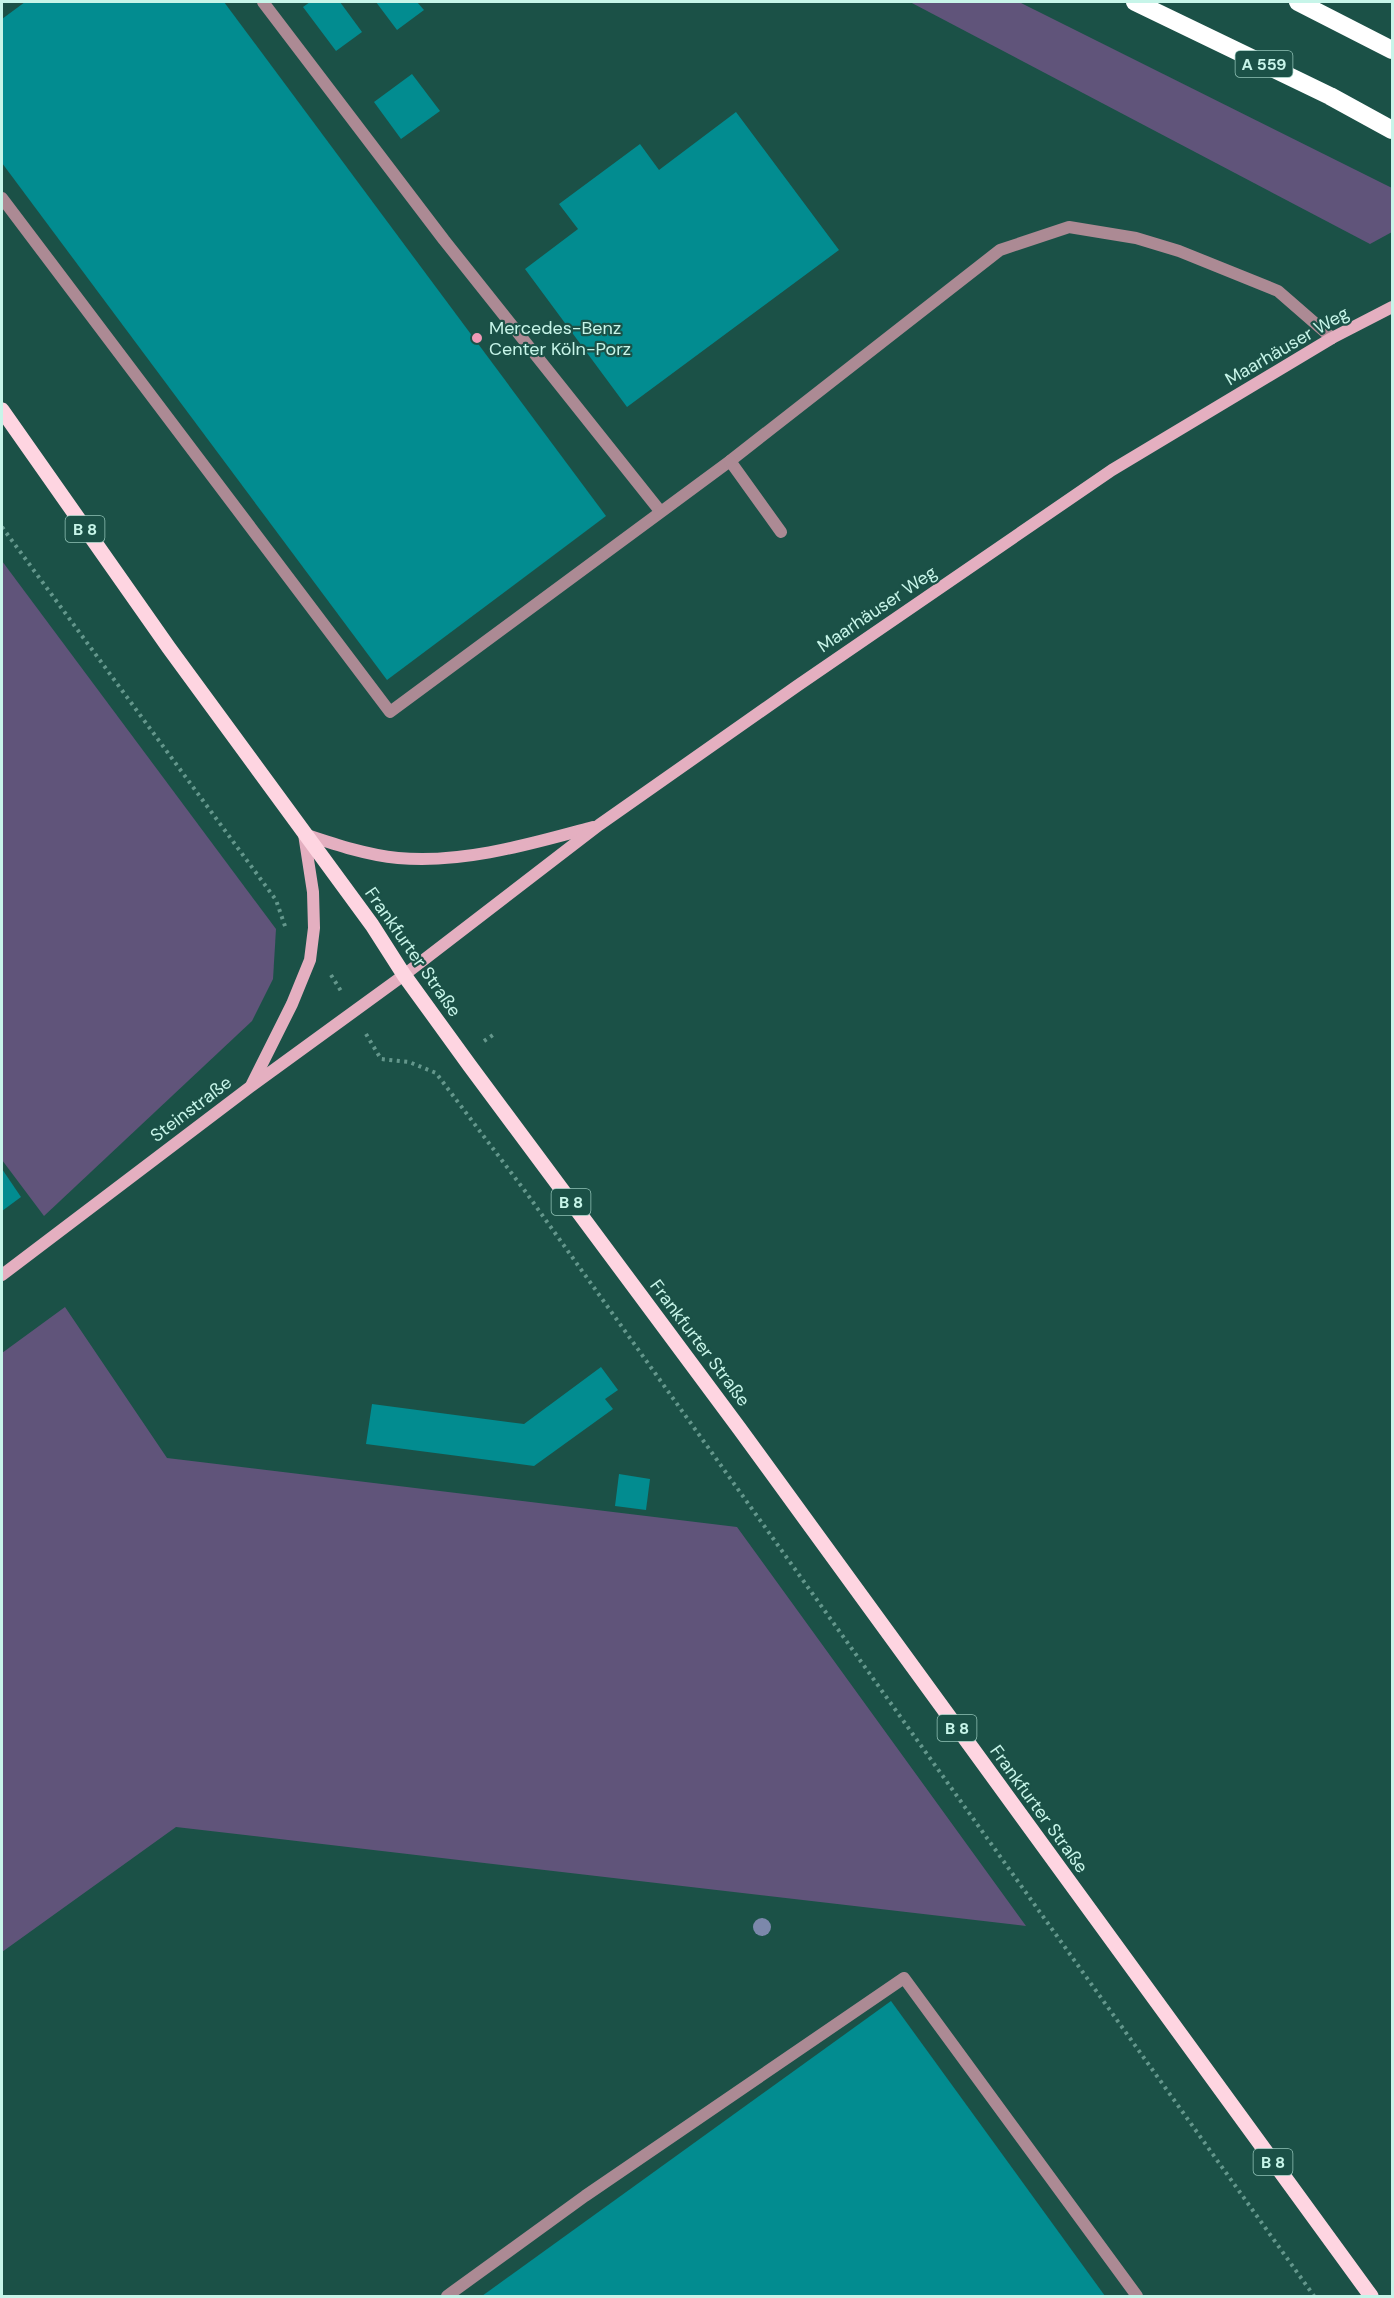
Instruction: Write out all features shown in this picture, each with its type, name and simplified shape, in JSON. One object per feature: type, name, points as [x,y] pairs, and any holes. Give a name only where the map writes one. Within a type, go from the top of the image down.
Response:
[{"type":"highway","name":"A 559","points":[[1135,2],[1330,96],[1392,130]]},
{"type":"highway","points":[[1298,2],[1392,50]]},
{"type":"main road","name":"Maarhäuser Weg","points":[[404,975],[598,825],[1112,470],[1332,338],[1392,308]]},
{"type":"main road","name":"Frankfurter Straße","points":[[2,411],[162,638],[372,925],[404,975],[494,1099],[739,1428],[1371,2296]]},
{"type":"main road","points":[[250,1088],[288,1012],[310,960],[314,927],[313,892],[304,834],[349,849],[398,858],[441,858],[513,849],[598,825]]},
{"type":"main road","name":"Steinstraße","points":[[2,1275],[404,975]]},
{"type":"lane","points":[[263,2],[444,240],[660,511]]},
{"type":"lane","points":[[2,198],[390,712],[730,461],[1000,250],[1069,227],[1136,238],[1158,244],[1278,291],[1332,338]]},
{"type":"lane","points":[[730,461],[781,532]]},
{"type":"lane","points":[[447,2296],[585,2196],[904,1978],[1137,2296]]},
{"type":"path","points":[[2,527],[276,900],[286,926],[286,951],[326,966],[381,1059],[409,1062],[436,1073],[525,1191],[1314,2296]]},
{"type":"shaded area","points":[[910,2],[1019,2],[1392,188],[1392,232],[1370,244]]},
{"type":"shaded area","points":[[2,561],[276,929],[273,979],[252,1021],[44,1216],[2,1160]]},
{"type":"shaded area","points":[[65,1307],[167,1458],[737,1527],[1026,1926],[176,1827],[2,1952],[2,1353]]},
{"type":"building","points":[[25,2],[224,2],[606,516],[387,680],[2,163],[2,19]]},
{"type":"building","points":[[310,2],[340,2],[362,32],[336,51],[303,7]]},
{"type":"building","points":[[376,2],[417,2],[424,10],[397,30]]},
{"type":"building","points":[[412,74],[440,111],[401,139],[374,102]]},
{"type":"building","points":[[736,112],[839,250],[627,407],[525,269],[578,229],[559,204],[640,144],[659,170]]},
{"type":"building","points":[[2,1169],[21,1197],[2,1211]]},
{"type":"building","points":[[601,1367],[618,1390],[605,1399],[613,1409],[534,1466],[366,1444],[372,1404],[524,1424]]},
{"type":"building","points":[[619,1474],[650,1479],[646,1510],[615,1506]]},
{"type":"building","points":[[891,2001],[1105,2296],[482,2296]]},
{"type":"place","name":"Mercedes-Benz Center Köln-Porz","points":[[477,338]]}]
